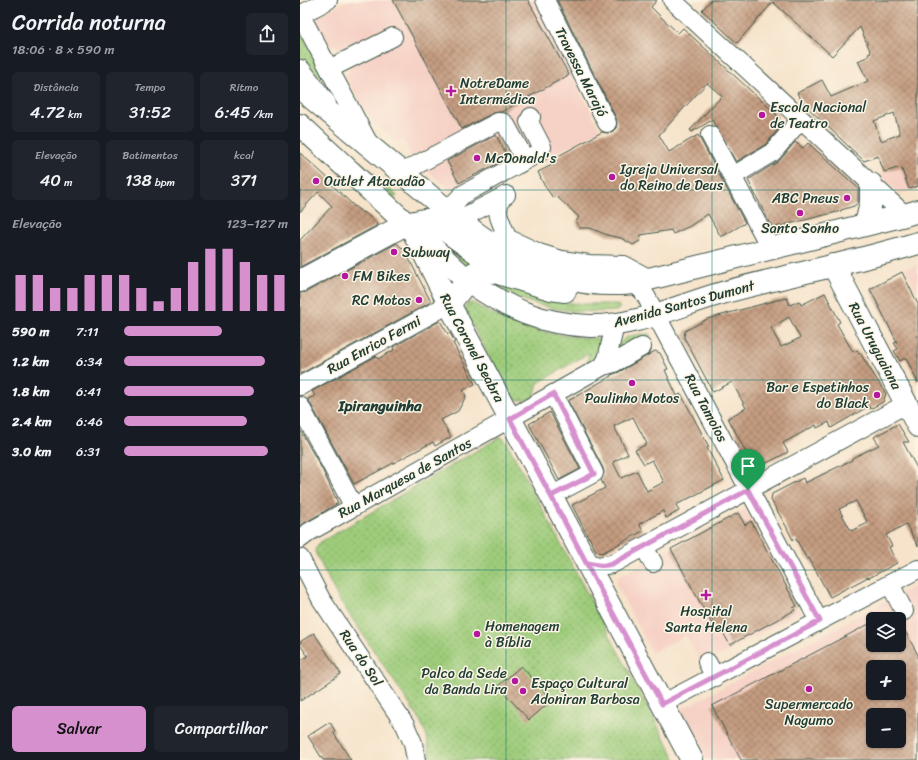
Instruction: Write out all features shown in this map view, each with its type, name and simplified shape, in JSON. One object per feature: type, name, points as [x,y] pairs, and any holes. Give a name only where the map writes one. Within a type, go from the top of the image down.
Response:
[{"type":"main road","points":[[300,71],[336,118]]},
{"type":"main road","points":[[300,88],[452,215],[497,240],[505,254],[530,266],[562,278],[595,284]]},
{"type":"main road","name":"Avenida Santos Dumont","points":[[300,125],[467,280],[511,308],[541,319],[558,323],[589,326],[615,325],[656,314],[721,293],[918,243]]},
{"type":"main road","points":[[866,225],[871,202],[871,184]]},
{"type":"main road","points":[[449,304],[467,280],[476,271],[480,270],[488,270],[532,284],[561,291],[568,291],[595,284],[642,281],[866,225],[914,218]]},
{"type":"main road","points":[[300,281],[424,220],[431,220],[514,278]]},
{"type":"main road","name":"Rua Coronel Seabra","points":[[410,227],[449,304],[692,760]]},
{"type":"main road","name":"Rua Uruguaiana","points":[[813,238],[825,251],[833,265],[918,426]]},
{"type":"street","points":[[328,0],[300,15],[371,148]]},
{"type":"street","name":"Travessa Marajó","points":[[545,0],[607,123]]},
{"type":"street","points":[[672,0],[871,184],[914,218]]},
{"type":"street","points":[[327,65],[393,37]]},
{"type":"street","points":[[327,65],[361,42]]},
{"type":"street","points":[[452,215],[462,195],[538,154],[542,150],[529,122],[531,117]]},
{"type":"street","points":[[733,176],[773,152],[801,119]]},
{"type":"street","points":[[407,178],[438,154],[501,122],[504,122],[506,125],[522,154],[519,164]]},
{"type":"street","points":[[710,136],[733,176],[771,249]]},
{"type":"street","points":[[452,215],[504,196],[499,204],[498,213],[504,226],[497,240]]},
{"type":"street","name":"Rua Tamoios","points":[[497,240],[562,260],[589,264],[624,265],[642,281],[642,290],[748,490],[820,621]]},
{"type":"street","name":"Rua Enrico Fermi","points":[[300,386],[449,304]]},
{"type":"street","points":[[603,366],[608,355],[615,325]]},
{"type":"street","name":"Rua Marquesa de Santos","points":[[300,539],[309,532],[553,394],[603,366],[614,363],[642,347]]},
{"type":"street","points":[[551,496],[594,474],[553,394]]},
{"type":"street","points":[[586,562],[598,566],[612,564],[906,404]]},
{"type":"street","points":[[300,406],[354,507]]},
{"type":"street","points":[[644,547],[654,564]]},
{"type":"street","name":"Rua do Sol","points":[[300,558],[321,599],[405,724],[413,743],[416,760]]},
{"type":"street","points":[[604,594],[604,576],[612,564]]},
{"type":"street","points":[[662,704],[711,669],[820,621],[918,569]]},
{"type":"street","points":[[890,584],[904,611]]},
{"type":"shaded area","name":"NotreDame Intermédica","points":[[349,0],[534,0],[600,130],[465,201],[415,161],[403,139],[396,142],[372,121],[361,105],[346,77],[350,64],[341,48],[328,44],[316,21],[318,16]]},
{"type":"shaded area","points":[[918,160],[918,188],[900,194],[878,175]]},
{"type":"shaded area","points":[[918,265],[918,293],[906,269]]},
{"type":"shaded area","name":"Hospital Santa Helena","points":[[745,509],[801,612],[702,665],[686,635],[652,653],[616,584],[618,577]]},
{"type":"shaded area","name":"Supermercado Nagumo","points":[[918,584],[918,760],[706,760],[680,710]]},
{"type":"green space","points":[[300,29],[324,78],[323,79],[300,56]]},
{"type":"green space","points":[[360,161],[397,196],[394,198],[359,162]]},
{"type":"green space","points":[[428,229],[469,261],[466,266]]},
{"type":"green space","points":[[488,281],[557,301],[581,304],[615,304],[619,306],[619,309],[616,311],[592,312],[556,309],[532,303],[517,297]]},
{"type":"green space","points":[[473,303],[488,312],[518,325],[566,336],[600,339],[603,344],[598,359],[586,367],[589,353],[538,383],[534,397],[525,400],[516,399],[510,396],[465,312],[466,305]]},
{"type":"green space","points":[[639,334],[650,334],[650,345],[614,359],[620,344],[624,339]]},
{"type":"green space","points":[[501,437],[506,441],[676,760],[430,760],[427,736],[420,720],[337,596],[315,552],[319,543]]},
{"type":"building","points":[[393,0],[528,0],[569,75],[501,112],[493,113],[462,129]]},
{"type":"building","points":[[557,0],[657,0],[651,7],[661,17],[678,33],[683,28],[778,116],[774,121],[780,127],[766,144],[736,162],[712,120],[692,132],[690,130],[722,96],[707,83],[659,135],[669,152],[698,135],[745,223],[721,237],[708,214],[690,226],[673,234],[671,230],[641,235],[640,241],[633,245],[621,238],[607,235],[590,228],[579,228],[576,222],[579,217],[556,196],[553,198],[538,172],[554,164],[551,160],[602,132],[612,132],[616,128],[617,123],[616,118]]},
{"type":"building","points":[[711,0],[918,0],[918,186],[909,189],[901,167],[884,172],[878,156],[864,161],[805,105],[797,93],[822,80],[831,97],[868,81],[858,61],[869,56],[868,54],[871,53],[860,27],[832,56],[773,2],[737,43],[702,10]],"holes":[[[894,113],[900,134],[881,141],[874,121]]]},
{"type":"building","name":"McDonald's","points":[[496,135],[508,158],[459,183],[447,161]]},
{"type":"building","points":[[795,142],[803,148],[808,143],[858,188],[858,203],[841,211],[772,228],[748,180],[779,161]]},
{"type":"building","points":[[300,153],[330,180],[328,181],[354,206],[377,223],[376,226],[300,267],[300,240],[332,206],[318,192],[300,212]]},
{"type":"building","points":[[397,243],[405,251],[431,302],[300,374],[300,293],[306,292]]},
{"type":"building","points":[[902,272],[918,304],[918,383],[906,358],[900,361],[894,351],[898,349],[894,343],[897,342],[870,289]]},
{"type":"building","points":[[825,293],[840,322],[837,324],[853,352],[857,350],[859,354],[860,353],[886,394],[883,402],[870,409],[869,406],[831,428],[829,422],[817,428],[816,425],[783,443],[788,452],[755,469],[728,418],[746,408],[732,382],[713,392],[684,337],[685,331],[707,319],[777,300],[787,298],[790,305],[799,301],[801,305]],"holes":[[[789,317],[800,338],[781,347],[771,328]]]},
{"type":"building","points":[[440,321],[455,342],[453,343],[475,384],[463,390],[466,396],[458,411],[441,420],[451,437],[435,446],[433,442],[354,484],[308,399],[315,396],[312,391],[376,356],[378,359],[394,350],[393,347]]},
{"type":"building","points":[[655,351],[660,353],[668,369],[665,370],[677,396],[681,394],[709,447],[707,448],[724,480],[676,505],[679,511],[666,518],[663,511],[639,524],[643,531],[602,553],[596,551],[572,505],[605,488],[601,480],[604,473],[603,468],[568,401],[611,375]],"holes":[[[633,417],[647,444],[635,450],[644,464],[652,460],[664,482],[647,491],[637,471],[621,478],[613,462],[628,454],[614,426]]]},
{"type":"building","points":[[550,412],[580,469],[559,480],[529,424]]},
{"type":"building","points":[[898,424],[909,442],[903,442],[918,470],[918,546],[906,524],[886,535],[892,546],[889,547],[897,563],[830,597],[809,558],[807,559],[796,539],[793,540],[771,500],[772,494],[803,478],[805,483],[879,445],[874,437]],"holes":[[[856,501],[868,523],[851,531],[839,509]]]},
{"type":"building","points":[[300,430],[322,469],[338,503],[300,526]]},
{"type":"building","points":[[738,513],[745,525],[751,521],[797,606],[793,608],[795,610],[730,645],[721,629],[716,632],[671,549]]},
{"type":"building","name":"Supermercado Nagumo","points":[[866,626],[866,652],[906,652],[906,633],[918,655],[918,760],[741,760],[712,706]]},
{"type":"building","points":[[314,633],[341,674],[300,701],[300,661],[308,656],[300,645],[300,642]]},
{"type":"building","name":"Espaço Cultural Adoniran Barbosa","points":[[521,666],[552,700],[529,720],[498,686]]},
{"type":"building","points":[[330,722],[335,731],[333,732],[351,760],[323,760],[308,736]]},
{"type":"place","name":"NotreDame Intermédica","points":[[451,91]]},
{"type":"place","name":"Escola Nacional de Teatro","points":[[762,115]]},
{"type":"place","name":"McDonald's","points":[[477,158]]},
{"type":"place","name":"Igreja Universal do Reino de Deus","points":[[612,177]]},
{"type":"place","name":"Outlet Atacadão","points":[[316,181]]},
{"type":"place","name":"ABC Pneus","points":[[847,198]]},
{"type":"place","name":"Santo Sonho","points":[[800,213]]},
{"type":"place","name":"Subway","points":[[394,252]]},
{"type":"place","name":"FM Bikes","points":[[345,276]]},
{"type":"place","name":"RC Motos","points":[[419,300]]},
{"type":"place","name":"Paulinho Motos","points":[[632,383]]},
{"type":"place","name":"Bar e Espetinhos do Black","points":[[877,395]]},
{"type":"place","name":"Hospital Santa Helena","points":[[706,595]]},
{"type":"place","name":"Homenagem à Bíblia","points":[[477,634]]},
{"type":"place","name":"Palco da Sede da Banda Lira","points":[[515,681]]},
{"type":"place","name":"Supermercado Nagumo","points":[[809,689]]},
{"type":"place","name":"Espaço Cultural Adoniran Barbosa","points":[[523,691]]},
{"type":"district","name":"Ipiranguinha","points":[[380,406]]},
{"type":"route","points":[[748,490],[612,564],[598,566],[586,562],[510,419],[553,394],[557,401],[594,474],[551,496],[586,562],[594,578],[662,704],[820,621],[748,490]]}]
